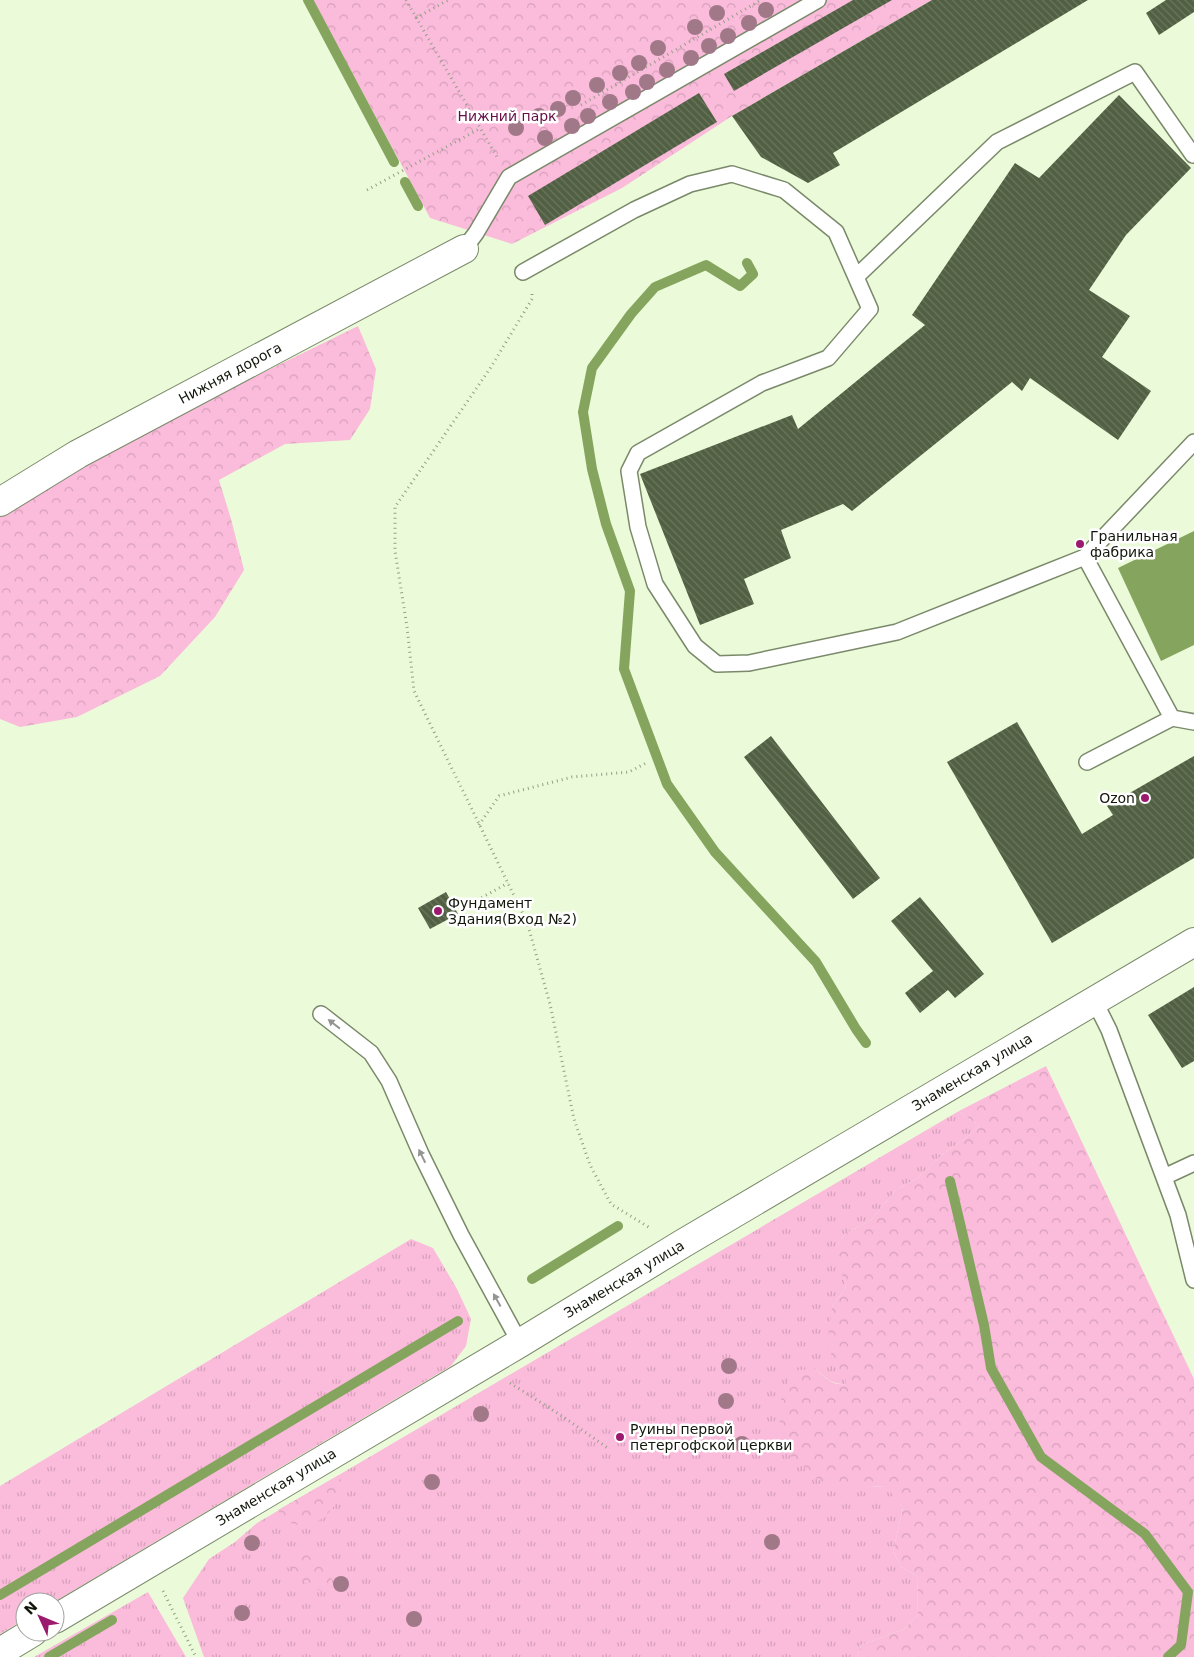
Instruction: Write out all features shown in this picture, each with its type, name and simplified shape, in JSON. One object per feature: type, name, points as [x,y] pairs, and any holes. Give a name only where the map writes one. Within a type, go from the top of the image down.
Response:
[{"type":"street","name":"Нижняя дорога","points":[[0,502],[78,454],[464,249]]},
{"type":"street","name":"Знаменская улица","points":[[65,1613],[520,1343],[682,1244],[1194,942]]},
{"type":"street","points":[[0,1652],[16,1642]]},
{"type":"lane","points":[[464,249],[476,233],[509,177],[818,0]]},
{"type":"lane","points":[[856,277],[997,142],[1135,72],[1193,155]]},
{"type":"lane","points":[[523,272],[634,210],[690,184],[732,174],[784,190],[836,232],[870,309],[828,358],[762,383],[638,453],[629,471],[638,527],[655,584],[695,646],[717,664],[749,663],[897,632],[1085,557],[1194,442]]},
{"type":"lane","points":[[1085,557],[1172,718]]},
{"type":"lane","points":[[1087,762],[1172,718],[1194,722]]},
{"type":"lane","points":[[1094,1000],[1109,1030],[1178,1215],[1194,1280]]},
{"type":"lane","points":[[321,1014],[371,1053],[389,1081],[421,1154],[457,1226],[520,1343]]},
{"type":"lane","points":[[1164,1177],[1194,1163]]},
{"type":"path","points":[[406,0],[509,177]]},
{"type":"path","points":[[416,18],[448,0]]},
{"type":"path","points":[[573,110],[761,0]]},
{"type":"path","points":[[367,190],[481,128]]},
{"type":"path","points":[[523,272],[532,284],[532,300],[491,367],[395,507],[395,551],[407,627],[414,691],[527,922],[550,1004],[574,1119],[590,1165],[611,1204],[653,1231],[682,1244]]},
{"type":"path","points":[[479,825],[499,796],[572,777],[630,772],[648,762]]},
{"type":"path","points":[[453,905],[472,903],[508,883]]},
{"type":"path","points":[[489,1361],[513,1387],[565,1418],[609,1449]]},
{"type":"path","points":[[149,1563],[196,1657]]},
{"type":"green space","name":"Нижний парк","points":[[313,0],[932,0],[732,116],[622,188],[512,244],[430,218]]},
{"type":"green space","points":[[358,326],[376,369],[370,409],[350,440],[285,444],[219,480],[244,570],[215,617],[160,676],[77,717],[20,727],[0,719],[0,515],[144,431]]},
{"type":"green space","points":[[1046,1066],[1194,1379],[1194,1657],[857,1657],[861,1645],[904,1629],[918,1615],[917,1576],[901,1567],[893,1551],[903,1508],[886,1486],[870,1487],[823,1483],[787,1453],[777,1410],[792,1371],[815,1368],[832,1382],[846,1384],[846,1378],[836,1365],[827,1344],[832,1307],[846,1287],[836,1255],[838,1244],[845,1234],[871,1220],[897,1189],[919,1177],[944,1153],[966,1138],[979,1126],[959,1111]]},
{"type":"green space","points":[[959,1111],[979,1126],[966,1138],[944,1153],[919,1177],[897,1189],[871,1220],[845,1234],[838,1244],[846,1287],[832,1307],[836,1365],[847,1378],[846,1384],[832,1382],[815,1368],[870,1487],[887,1486],[903,1508],[893,1551],[901,1567],[917,1576],[918,1615],[904,1629],[861,1645],[857,1657],[204,1657],[183,1598],[209,1559],[235,1542],[257,1523]]},
{"type":"green space","points":[[411,1239],[433,1248],[457,1289],[471,1319],[466,1346],[451,1366],[65,1595],[65,1592],[15,1592],[15,1625],[0,1634],[0,1486]]},
{"type":"green space","points":[[339,1475],[344,1489],[333,1507],[324,1517],[305,1525],[285,1522],[278,1510]]},
{"type":"green space","points":[[301,1551],[311,1551],[327,1567],[332,1580],[327,1591],[314,1589],[293,1572],[290,1560]]},
{"type":"green space","points":[[148,1592],[186,1657],[34,1657],[60,1642],[65,1642],[65,1639]]},
{"type":"shaded area","points":[[1194,531],[1194,645],[1161,661],[1118,568]]},
{"type":"building","points":[[853,0],[892,0],[734,91],[724,74]]},
{"type":"building","points":[[932,0],[1088,0],[833,153],[840,165],[808,183],[761,157],[732,116]]},
{"type":"building","points":[[1166,0],[1194,0],[1194,12],[1159,35],[1146,13]]},
{"type":"building","points":[[699,93],[717,122],[545,225],[528,196]]},
{"type":"building","points":[[1119,95],[1191,168],[1126,235],[1089,290],[1130,316],[1102,357],[1151,391],[1118,440],[1030,378],[1022,391],[1012,382],[852,511],[843,504],[781,530],[791,558],[744,579],[754,604],[700,625],[640,474],[792,415],[798,429],[925,325],[912,315],[1015,163],[1039,178]]},
{"type":"building","points":[[1017,722],[1082,834],[1113,815],[1107,806],[1194,756],[1194,858],[1052,943],[947,762]]},
{"type":"building","points":[[771,736],[880,878],[853,899],[744,757]]},
{"type":"building","name":"Фундамент Здания(Вход №2)","points":[[446,892],[458,914],[430,929],[418,908]]},
{"type":"building","points":[[920,897],[984,974],[955,998],[948,990],[920,1013],[905,993],[933,971],[891,921]]},
{"type":"building","points":[[1194,987],[1194,1061],[1182,1068],[1148,1015]]},
{"type":"waterway","points":[[308,0],[394,162]]},
{"type":"waterway","points":[[405,182],[418,206]]},
{"type":"waterway","points":[[747,263],[753,274],[740,286],[706,265],[655,287],[631,314],[592,368],[583,412],[592,469],[606,524],[630,591],[624,669],[667,784],[715,852],[816,962],[866,1043]]},
{"type":"waterway","points":[[950,1181],[984,1325],[991,1368],[1041,1457],[1145,1534],[1188,1592],[1181,1645],[1168,1657]]},
{"type":"waterway","points":[[532,1279],[618,1226]]},
{"type":"waterway","points":[[0,1595],[458,1321]]},
{"type":"waterway","points":[[49,1657],[112,1620]]},
{"type":"place","name":"Гранильная фабрика","points":[[1080,544]]},
{"type":"place","name":"Ozon","points":[[1145,798]]},
{"type":"place","name":"Фундамент Здания(Вход №2)","points":[[438,911]]},
{"type":"place","name":"Руины первой петергофской церкви","points":[[620,1437]]}]
